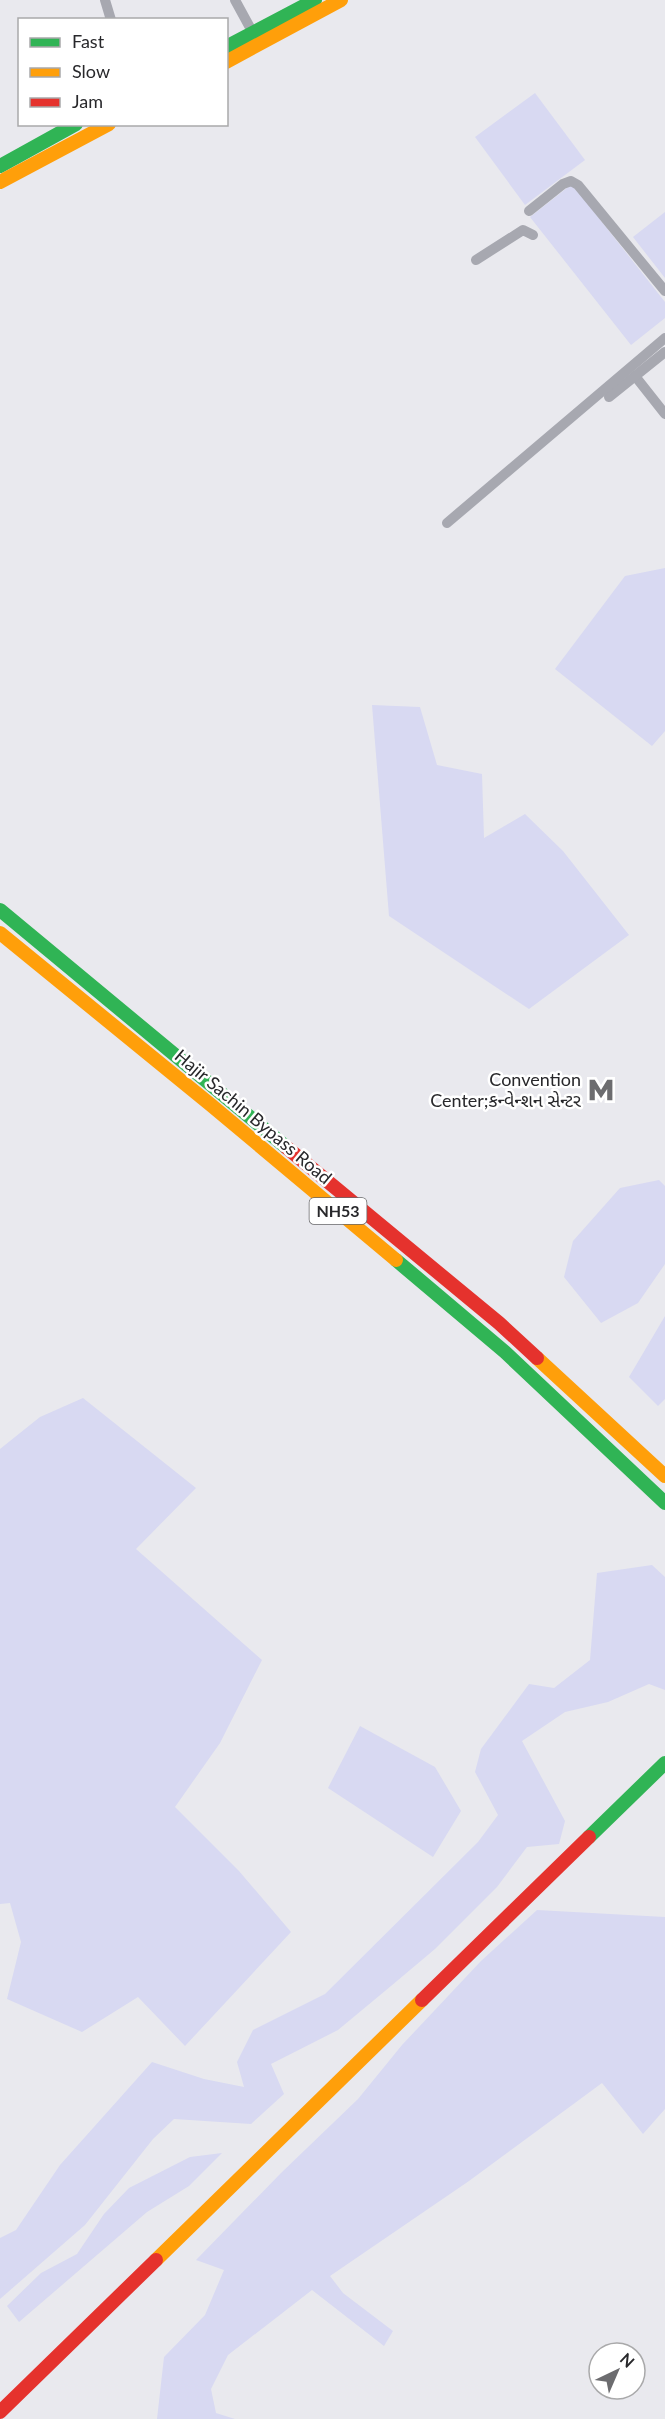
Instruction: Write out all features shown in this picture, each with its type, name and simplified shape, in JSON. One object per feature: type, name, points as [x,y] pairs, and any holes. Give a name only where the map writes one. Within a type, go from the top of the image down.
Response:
[{"type":"main road","points":[[228,46],[315,0]]},
{"type":"main road","points":[[228,61],[341,0]]},
{"type":"main road","points":[[0,166],[72,126]]},
{"type":"main road","points":[[0,182],[105,126]]},
{"type":"main road","name":"NH53","points":[[0,910],[499,1323],[665,1476]]},
{"type":"main road","name":"Hajir Sachin Bypass Road","points":[[0,933],[211,1105],[505,1352],[665,1503]]},
{"type":"main road","points":[[0,2412],[665,1763]]},
{"type":"street","points":[[105,0],[110,18]]},
{"type":"street","points":[[235,0],[253,33]]},
{"type":"street","points":[[529,211],[563,184],[571,181],[578,185],[665,291]]},
{"type":"street","points":[[476,260],[515,233],[523,230],[533,235]]},
{"type":"street","points":[[447,523],[665,338]]},
{"type":"street","points":[[609,397],[665,352]]},
{"type":"street","points":[[634,376],[665,414]]},
{"type":"shaded area","points":[[535,93],[585,160],[525,205],[475,137]]},
{"type":"shaded area","points":[[572,184],[665,302],[665,318],[631,345],[530,217]]},
{"type":"shaded area","points":[[665,212],[665,278],[633,237]]},
{"type":"shaded area","points":[[665,568],[665,731],[652,746],[555,669],[625,576]]},
{"type":"shaded area","points":[[372,705],[420,707],[437,765],[482,774],[484,838],[525,814],[563,851],[629,935],[529,1009],[389,916]]},
{"type":"shaded area","points":[[659,1180],[665,1186],[665,1264],[638,1303],[601,1323],[564,1277],[573,1241],[620,1188]]},
{"type":"shaded area","points":[[665,1316],[665,1399],[658,1406],[629,1377]]},
{"type":"shaded area","points":[[83,1398],[196,1488],[136,1549],[262,1660],[220,1743],[175,1807],[239,1871],[291,1932],[185,2046],[138,1997],[82,2032],[7,1999],[21,1942],[10,1903],[0,1904],[0,1449],[40,1417]]},
{"type":"shaded area","points":[[652,1565],[665,1577],[665,1690],[649,1684],[608,1702],[565,1712],[522,1741],[565,1821],[559,1844],[527,1847],[497,1887],[435,1949],[338,2030],[271,2064],[284,2094],[251,2124],[174,2119],[153,2139],[85,2225],[0,2299],[0,2238],[16,2230],[60,2165],[152,2062],[204,2079],[244,2087],[237,2062],[253,2030],[325,1994],[478,1842],[498,1815],[475,1772],[481,1749],[529,1684],[554,1688],[590,1660],[597,1573]]},
{"type":"shaded area","points":[[360,1726],[435,1767],[461,1811],[433,1857],[328,1788]]},
{"type":"shaded area","points":[[537,1910],[665,1917],[665,2109],[643,2134],[602,2083],[469,2181],[330,2276],[343,2293],[393,2331],[384,2346],[312,2290],[228,2355],[211,2389],[216,2413],[235,2419],[157,2419],[164,2357],[205,2315],[224,2270],[196,2260],[358,2099],[402,2045],[481,1961]]},
{"type":"shaded area","points":[[222,2153],[189,2186],[147,2212],[19,2322],[7,2306],[41,2273],[77,2254],[104,2214],[129,2188],[190,2157]]},
{"type":"traffic: fast","points":[[228,46],[315,0]]},
{"type":"traffic: fast","points":[[0,166],[72,126]]},
{"type":"traffic: fast","points":[[0,910],[286,1147]]},
{"type":"traffic: fast","points":[[396,1260],[505,1352],[665,1503]]},
{"type":"traffic: fast","points":[[589,1837],[665,1763]]},
{"type":"traffic: slow","points":[[228,61],[341,0]]},
{"type":"traffic: slow","points":[[0,182],[105,126]]},
{"type":"traffic: slow","points":[[0,933],[396,1260]]},
{"type":"traffic: slow","points":[[537,1358],[665,1476]]},
{"type":"traffic: slow","points":[[156,2260],[422,2000]]},
{"type":"traffic: jam","points":[[286,1147],[499,1323],[537,1358]]},
{"type":"traffic: jam","points":[[422,2000],[589,1837]]},
{"type":"traffic: jam","points":[[0,2412],[156,2260]]},
{"type":"place","name":"Convention Center;કન્વેન્શન સેન્ટર","points":[[601,1090]]}]
